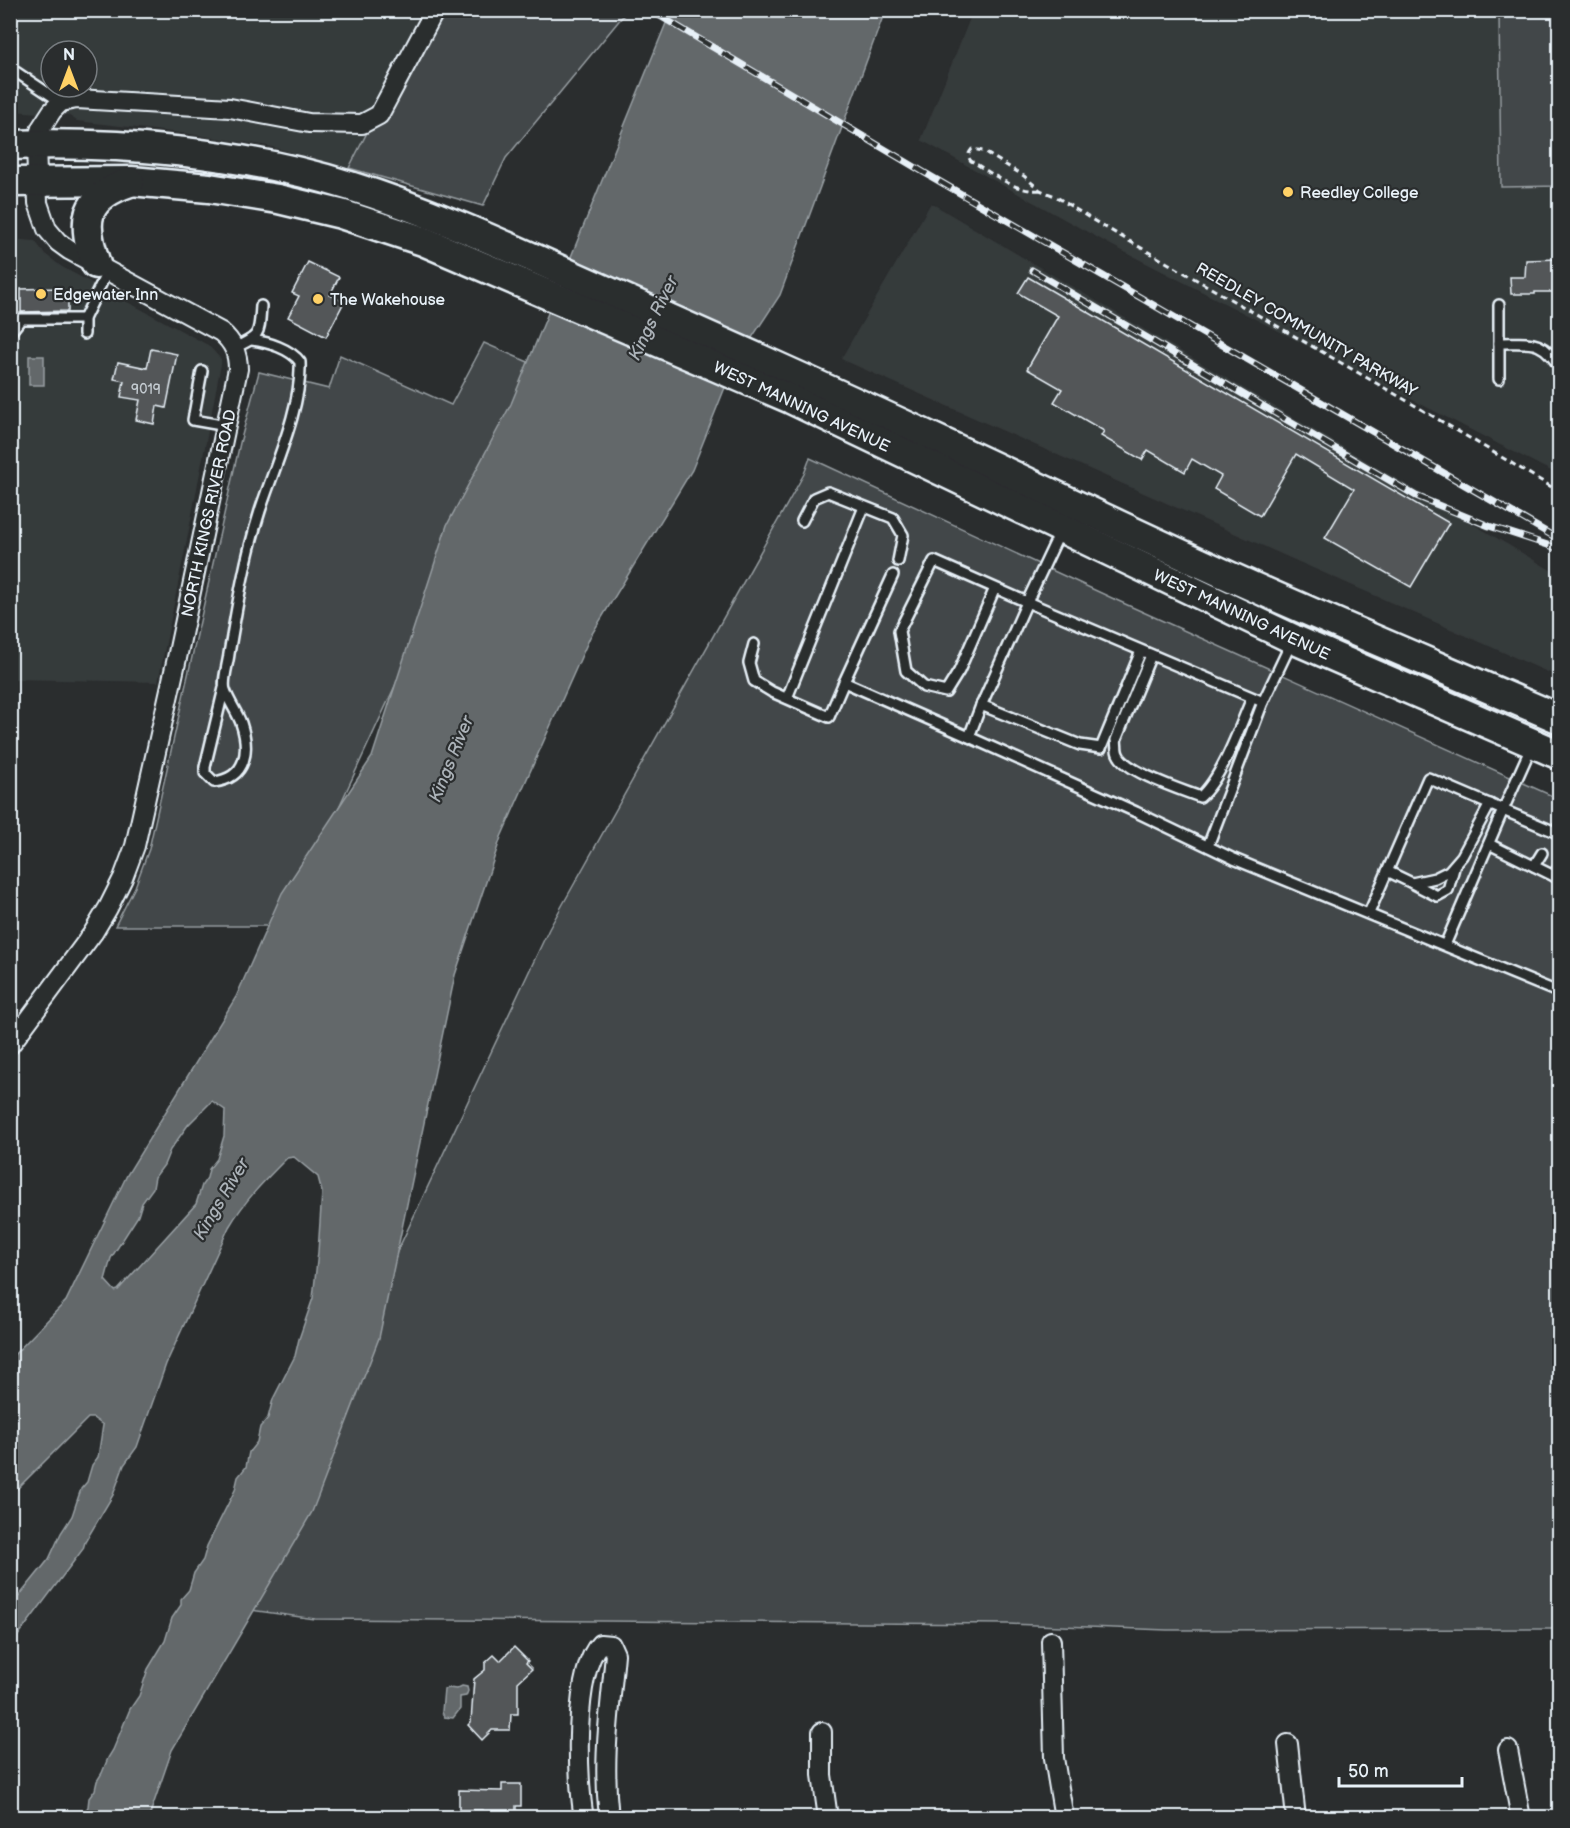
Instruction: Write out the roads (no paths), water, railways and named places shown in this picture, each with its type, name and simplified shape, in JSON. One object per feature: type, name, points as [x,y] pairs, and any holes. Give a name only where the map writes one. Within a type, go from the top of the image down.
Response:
[{"type":"main road","name":"WEST MANNING AVENUE","points":[[23,145],[166,151],[264,165],[347,185],[483,251],[1560,719]]},
{"type":"main road","name":"WEST MANNING AVENUE","points":[[24,181],[131,181],[183,184],[235,191],[341,214],[423,241],[483,251]]},
{"type":"main road","points":[[102,268],[87,233],[89,214],[95,203],[108,191],[131,181]]},
{"type":"main road","name":"WEST MANNING AVENUE","points":[[796,388],[1062,529],[1293,639],[1560,755]]},
{"type":"street","points":[[234,348],[221,332],[69,250],[52,236],[24,181],[23,145],[41,128],[61,102],[77,99],[230,108],[309,123],[362,124],[379,115],[435,10]]},
{"type":"street","name":"NORTH KINGS RIVER ROAD","points":[[10,1045],[93,933],[123,879],[135,846],[227,426],[238,360],[234,348]]},
{"type":"street","points":[[1051,1641],[1054,1758],[1064,1818]]},
{"type":"street","points":[[584,1818],[580,1779],[581,1710],[590,1657],[593,1651],[603,1644],[611,1645],[615,1654],[606,1727],[606,1790],[609,1818]]},
{"type":"street","points":[[822,1732],[822,1775],[828,1818]]},
{"type":"street","points":[[1288,1744],[1296,1818]]},
{"type":"street","points":[[1508,1750],[1521,1818]]},
{"type":"lane","points":[[10,68],[61,102]]},
{"type":"lane","points":[[84,334],[84,319],[102,268]]},
{"type":"lane","points":[[234,348],[252,340],[258,331],[261,306]]},
{"type":"lane","points":[[1499,306],[1499,379]]},
{"type":"lane","points":[[10,333],[21,319],[84,319]]},
{"type":"lane","points":[[224,688],[240,722],[245,742],[244,762],[231,778],[214,782],[205,773],[204,767],[224,688],[242,579],[260,511],[292,414],[300,370],[300,362],[292,354],[264,342],[252,340]]},
{"type":"lane","points":[[1499,343],[1537,344],[1552,355],[1560,368]]},
{"type":"lane","points":[[202,371],[193,420],[227,426]]},
{"type":"lane","points":[[802,521],[814,498],[828,492],[893,518],[903,535],[897,561]]},
{"type":"lane","points":[[787,698],[864,507]]},
{"type":"lane","points":[[969,737],[1027,602],[1062,529]]},
{"type":"lane","points":[[995,588],[959,671],[946,692],[924,687],[906,671],[899,631],[934,561],[1263,702]]},
{"type":"lane","points":[[754,644],[748,663],[754,681],[829,717],[893,575]]},
{"type":"lane","points":[[1208,846],[1263,702],[1293,639]]},
{"type":"lane","points":[[981,705],[1080,745],[1101,748],[1142,651]]},
{"type":"lane","points":[[1151,655],[1116,740],[1118,754],[1125,763],[1138,771],[1200,797],[1209,790],[1252,698]]},
{"type":"lane","points":[[844,682],[1234,859],[1560,993]]},
{"type":"lane","points":[[1445,945],[1533,743]]},
{"type":"lane","points":[[1369,913],[1428,777],[1554,834]]},
{"type":"lane","points":[[1412,883],[1435,879],[1449,871],[1462,856],[1490,804]]},
{"type":"lane","points":[[1489,844],[1557,878],[1560,865]]},
{"type":"lane","points":[[1534,866],[1542,853]]},
{"type":"lane","points":[[1387,871],[1437,896],[1448,890],[1454,865]]},
{"type":"water","name":"Kings River","points":[[671,11],[885,11],[780,295],[734,365],[692,470],[590,637],[501,837],[455,975],[379,1338],[312,1512],[172,1750],[149,1817],[81,1817],[88,1807],[89,1798],[95,1790],[130,1709],[139,1696],[148,1669],[165,1641],[172,1618],[181,1605],[181,1599],[189,1590],[194,1573],[203,1560],[207,1546],[235,1490],[238,1477],[246,1467],[249,1452],[257,1442],[260,1427],[268,1418],[273,1399],[295,1356],[313,1298],[322,1192],[318,1177],[294,1157],[287,1158],[235,1217],[166,1364],[137,1447],[124,1465],[113,1495],[83,1549],[11,1645],[11,1606],[49,1559],[72,1516],[81,1489],[87,1482],[92,1465],[98,1457],[103,1425],[93,1418],[88,1418],[11,1495],[11,1358],[66,1301],[127,1175],[236,997],[282,893],[372,757],[447,525],[511,404]],"holes":[[[212,1101],[225,1110],[224,1136],[217,1159],[209,1169],[196,1204],[115,1291],[105,1280],[111,1258],[138,1216],[142,1203],[153,1188],[155,1177],[164,1165],[170,1150],[188,1125]]]},
{"type":"water","points":[[29,356],[44,356],[44,385],[29,385]]},
{"type":"water","points":[[462,1686],[467,1687],[468,1691],[466,1696],[460,1697],[460,1709],[453,1718],[444,1717],[442,1712],[444,1689],[456,1689]]},
{"type":"railway","points":[[650,10],[925,173],[1560,540]]},
{"type":"railway","points":[[1032,270],[1416,496],[1489,526],[1560,549]]},
{"type":"place","name":"Reedley College","points":[[1288,192]]},
{"type":"place","name":"Edgewater Inn","points":[[41,294]]},
{"type":"place","name":"The Wakehouse","points":[[318,299]]}]
